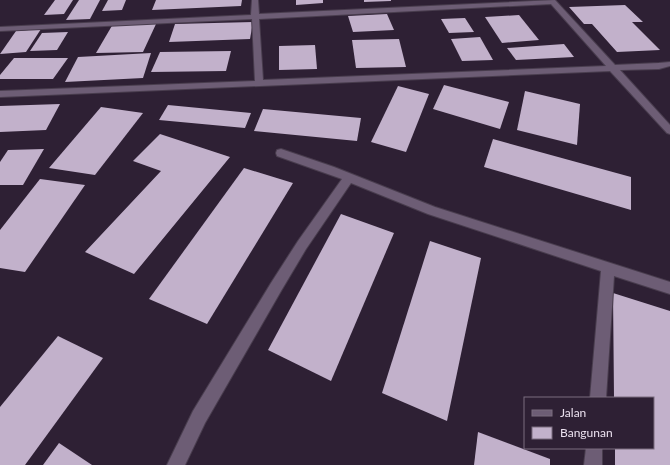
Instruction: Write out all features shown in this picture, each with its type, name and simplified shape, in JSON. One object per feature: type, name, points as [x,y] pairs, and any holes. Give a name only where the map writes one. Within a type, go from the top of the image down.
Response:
[{"type":"street","points":[[255,0],[259,83]]},
{"type":"street","points":[[0,29],[552,1],[670,131]]},
{"type":"street","points":[[0,94],[659,66],[670,64]]},
{"type":"street","points":[[281,153],[432,211],[670,288]]},
{"type":"street","points":[[176,465],[199,417],[276,288],[302,245],[349,178]]},
{"type":"street","points":[[598,397],[608,268]]},
{"type":"street","points":[[593,465],[594,449]]},
{"type":"building","points":[[55,0],[73,0],[64,14],[44,15]]},
{"type":"building","points":[[79,0],[100,0],[90,19],[66,20]]},
{"type":"building","points":[[108,0],[126,0],[122,10],[102,11]]},
{"type":"building","points":[[156,0],[242,0],[241,6],[152,10]]},
{"type":"building","points":[[296,0],[323,0],[323,3],[296,5]]},
{"type":"building","points":[[364,0],[391,0],[391,1],[364,2]]},
{"type":"building","points":[[625,5],[643,22],[632,22],[660,50],[617,52],[592,24],[584,24],[569,7]]},
{"type":"building","points":[[387,14],[394,30],[353,32],[348,16]]},
{"type":"building","points":[[519,15],[539,40],[502,43],[485,17]]},
{"type":"building","points":[[465,18],[474,32],[449,33],[441,19]]},
{"type":"building","points":[[253,22],[250,39],[169,42],[175,24]]},
{"type":"building","points":[[113,24],[156,24],[143,52],[96,53]]},
{"type":"building","points":[[41,29],[26,52],[0,54],[16,31]]},
{"type":"building","points":[[68,32],[57,50],[30,51],[42,33]]},
{"type":"building","points":[[480,37],[493,60],[462,61],[451,39]]},
{"type":"building","points":[[399,39],[406,67],[356,68],[352,40]]},
{"type":"building","points":[[564,44],[574,57],[516,60],[507,48]]},
{"type":"building","points":[[315,45],[317,69],[279,70],[279,46]]},
{"type":"building","points":[[231,51],[226,71],[151,72],[160,52]]},
{"type":"building","points":[[151,53],[143,78],[65,82],[78,57]]},
{"type":"building","points":[[14,58],[68,58],[53,79],[0,79],[0,75]]},
{"type":"building","points":[[444,85],[509,102],[500,129],[433,109]]},
{"type":"building","points":[[398,86],[429,94],[406,152],[371,142]]},
{"type":"building","points":[[525,91],[580,104],[577,145],[517,130]]},
{"type":"building","points":[[60,104],[46,130],[0,132],[0,106]]},
{"type":"building","points":[[168,105],[251,113],[245,128],[159,120]]},
{"type":"building","points":[[101,107],[143,113],[95,175],[49,168]]},
{"type":"building","points":[[263,109],[361,118],[357,141],[254,131]]},
{"type":"building","points":[[160,134],[230,157],[134,274],[85,252],[161,171],[133,161]]},
{"type":"building","points":[[493,139],[631,177],[631,210],[484,167]]},
{"type":"building","points":[[44,149],[23,185],[0,185],[0,162],[8,150]]},
{"type":"building","points":[[244,168],[293,183],[207,324],[149,299]]},
{"type":"building","points":[[40,179],[85,185],[25,272],[0,268],[0,230]]},
{"type":"building","points":[[341,214],[394,233],[331,381],[268,350]]},
{"type":"building","points":[[430,241],[481,258],[447,421],[382,393]]},
{"type":"building","points":[[613,293],[670,311],[670,465],[615,465],[615,449],[654,449],[654,397],[614,397]]},
{"type":"building","points":[[58,336],[103,358],[25,465],[0,465],[0,407]]},
{"type":"building","points":[[478,432],[550,459],[550,465],[474,465]]},
{"type":"building","points":[[59,443],[92,465],[43,465]]}]
